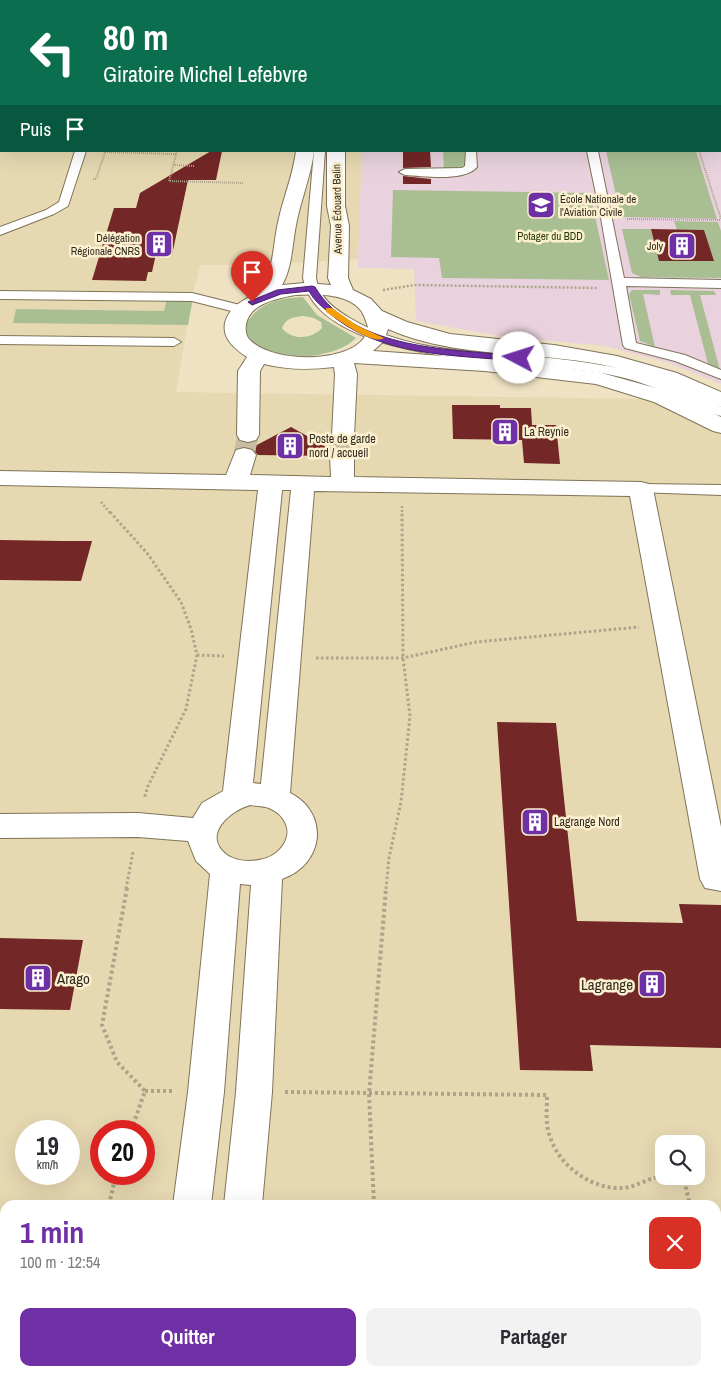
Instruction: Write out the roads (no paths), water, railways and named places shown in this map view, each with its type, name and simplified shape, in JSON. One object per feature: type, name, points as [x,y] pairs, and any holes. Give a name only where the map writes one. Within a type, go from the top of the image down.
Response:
[{"type":"street","points":[[265,296],[273,287],[282,263],[286,226],[302,172],[305,152]]},
{"type":"street","name":"Avenue Édouard Belin","points":[[336,152],[336,206],[340,226],[338,278],[346,294]]},
{"type":"street","points":[[721,400],[652,371],[628,364],[577,354],[492,346],[418,334],[376,316],[364,304],[346,294],[312,289],[280,292],[265,296],[242,310],[236,320],[235,329],[238,339],[246,348],[277,362],[299,365],[322,364],[347,358],[485,365],[598,378],[662,397],[721,426]]},
{"type":"street","points":[[347,358],[370,344],[375,337],[378,326],[376,316]]},
{"type":"street","points":[[236,481],[246,445],[249,372],[258,355]]},
{"type":"street","points":[[343,484],[347,358]]},
{"type":"street","points":[[0,478],[641,489],[716,879],[721,879]]},
{"type":"street","points":[[237,796],[271,483]]},
{"type":"street","points":[[275,797],[303,484]]},
{"type":"street","points":[[263,794],[275,797],[289,804],[299,814],[304,827],[303,841],[296,854],[284,864],[267,871],[253,873],[239,872],[226,868],[214,861],[206,852],[202,841],[202,830],[206,819],[214,809],[224,801],[237,796],[263,794]]},
{"type":"street","points":[[0,826],[138,825],[202,830]]},
{"type":"street","points":[[193,1200],[206,1092],[226,868]]},
{"type":"street","points":[[243,1200],[254,1092],[267,871]]},
{"type":"lane","points":[[0,231],[50,212],[64,204],[81,152]]},
{"type":"lane","points":[[320,152],[309,267],[312,289],[316,298],[339,318],[375,337],[394,343],[433,350],[561,362],[609,370],[666,388],[721,412]]},
{"type":"lane","points":[[405,172],[461,173],[471,167],[471,152]]},
{"type":"lane","points":[[592,152],[608,218],[630,345],[680,358],[721,375]]},
{"type":"lane","points":[[619,285],[721,284]]},
{"type":"lane","points":[[0,295],[192,297],[242,310]]},
{"type":"lane","points":[[0,340],[174,342]]},
{"type":"lane","points":[[641,489],[721,490]]},
{"type":"tunnel","points":[[244,455],[248,435]]},
{"type":"tunnel","points":[[342,456],[343,436]]},
{"type":"place","name":"École Nationale de l'Aviation Civile","points":[[541,205]]},
{"type":"place","name":"Délégation Régionale CNRS","points":[[159,244]]},
{"type":"place","name":"Joly","points":[[682,246]]},
{"type":"place","name":"La Reynie","points":[[505,432]]},
{"type":"place","name":"Poste de garde nord / accueil","points":[[290,446]]},
{"type":"place","name":"Lagrange Nord","points":[[535,822]]},
{"type":"place","name":"Arago","points":[[38,978]]},
{"type":"place","name":"Lagrange","points":[[652,984]]},
{"type":"park label","name":"Potager du BDD","points":[[550,236]]}]
